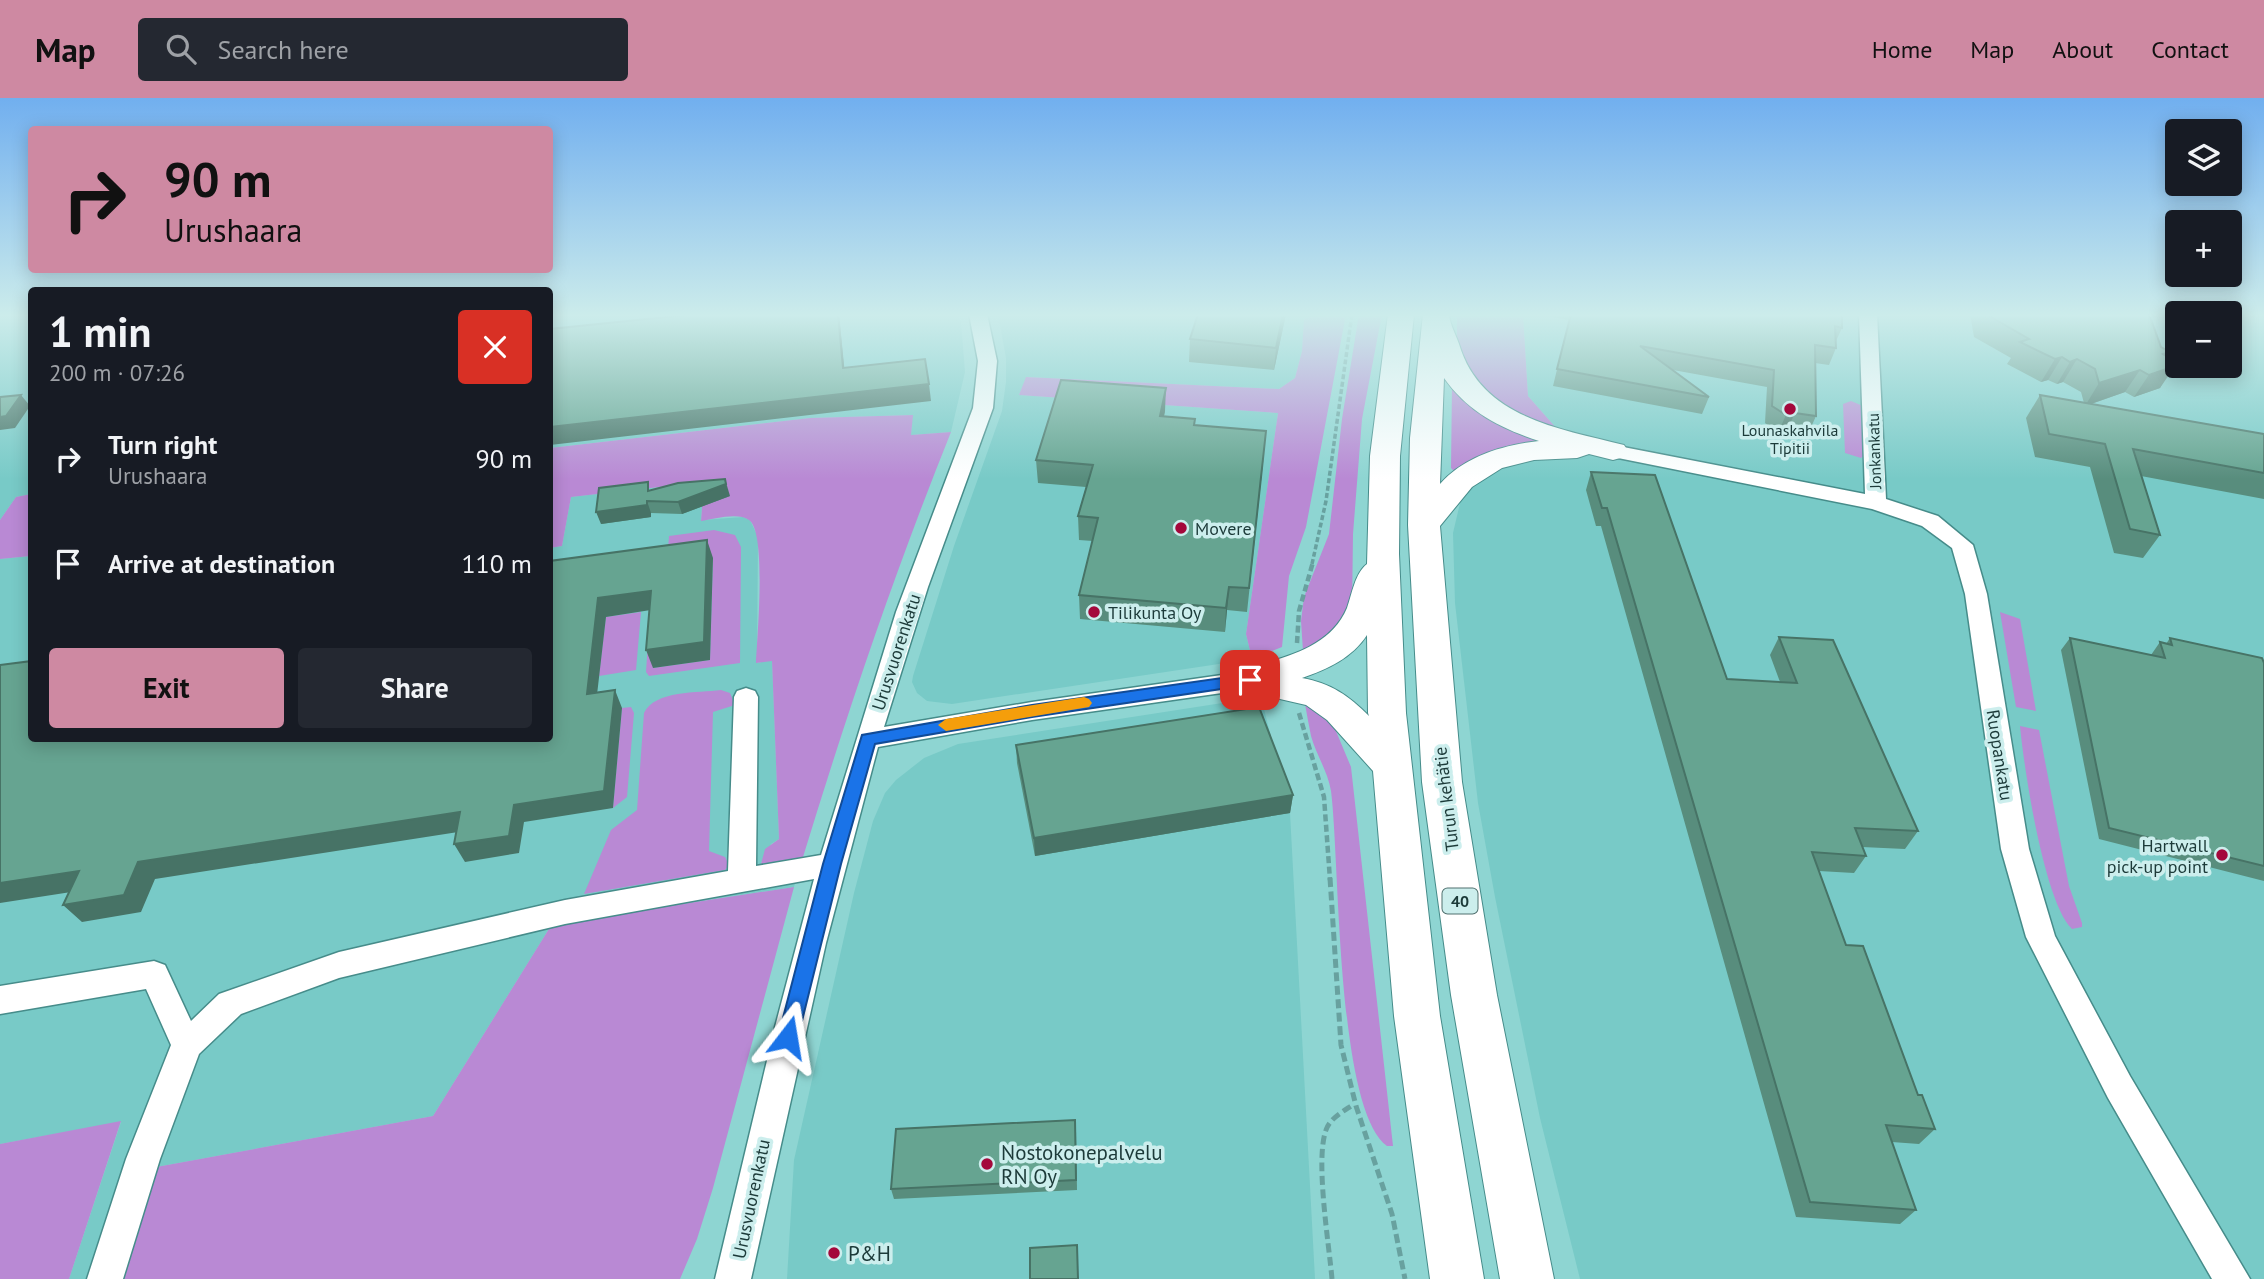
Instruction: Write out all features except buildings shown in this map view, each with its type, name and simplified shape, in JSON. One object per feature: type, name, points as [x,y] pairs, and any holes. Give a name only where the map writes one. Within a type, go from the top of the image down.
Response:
[{"type":"highway","points":[[1395,369],[1385,456],[1383,554],[1387,713],[1417,1016],[1457,1275]]},
{"type":"highway","name":"Turun kehätie","points":[[1431,369],[1425,438],[1423,525],[1442,782],[1474,995],[1526,1276]]},
{"type":"highway","points":[[1454,369],[1476,397],[1519,423],[1613,451]]},
{"type":"highway","points":[[1423,525],[1464,477],[1490,462],[1547,449],[1613,451]]},
{"type":"highway","points":[[1250,680],[1310,661],[1331,651],[1349,636],[1358,620],[1383,554]]},
{"type":"highway","points":[[1250,680],[1317,694],[1340,710],[1392,766]]},
{"type":"street","name":"Urusvuorenkatu","points":[[733,1279],[770,1111],[832,864],[908,613],[983,408],[989,369]]},
{"type":"street","name":"Jonkankatu","points":[[1870,369],[1876,503]]},
{"type":"street","name":"Ruopankatu","points":[[1613,451],[1876,503],[1905,511],[1944,529],[1962,545],[1967,555],[2015,849],[2042,937],[2069,996],[2119,1087],[2232,1279]]},
{"type":"street","points":[[868,739],[1032,711],[1250,680]]},
{"type":"street","points":[[742,880],[746,697]]},
{"type":"street","points":[[106,1279],[143,1159],[187,1045],[230,1004],[339,965],[565,912],[832,864]]},
{"type":"street","points":[[0,1000],[154,974],[187,1045]]},
{"type":"path","points":[[1297,650],[1296,617],[1302,588],[1319,543],[1341,369]]},
{"type":"path","points":[[1299,709],[1303,737],[1321,781],[1324,797],[1341,1045],[1354,1104],[1391,1207],[1404,1275]]},
{"type":"path","points":[[1332,1279],[1323,1160],[1326,1130],[1338,1114],[1354,1104]]},
{"type":"shaded area","points":[[0,369],[28,369],[28,495],[16,497],[0,520]]},
{"type":"shaded area","points":[[553,369],[965,369],[951,432],[911,435],[912,415],[810,418],[553,448]]},
{"type":"shaded area","points":[[1006,369],[1297,369],[1295,378],[1279,389],[1027,377],[1019,395],[1278,413],[1246,634],[1252,659],[952,704],[927,701],[917,693],[912,682],[913,676],[954,546],[1002,411]]},
{"type":"shaded area","points":[[1297,369],[1336,369],[1306,527],[1289,576],[1282,647],[1252,659],[1246,634],[1278,413],[1019,395],[1026,377],[1279,389],[1295,378]]},
{"type":"shaded area","points":[[1350,369],[1372,369],[1362,419],[1353,534],[1352,609],[1331,634],[1303,651],[1301,621],[1304,597],[1329,534]]},
{"type":"shaded area","points":[[1468,369],[1526,369],[1528,396],[1557,429],[1534,422],[1479,390]]},
{"type":"shaded area","points":[[1526,369],[2165,369],[2165,378],[2242,378],[2242,369],[2264,369],[2264,1279],[1580,1279],[1540,1118],[1478,803],[1455,603],[1453,533],[1461,499],[1478,477],[1557,429],[1528,396]]},
{"type":"shaded area","points":[[1452,385],[1556,443],[1455,472],[1451,468]]},
{"type":"shaded area","points":[[1851,401],[1863,406],[1864,455],[1861,458],[1845,453],[1843,404]]},
{"type":"shaded area","points":[[913,415],[911,435],[951,432],[872,643],[803,857],[761,864],[765,849],[779,839],[772,661],[756,663],[759,564],[755,529],[749,520],[739,516],[701,521],[704,482],[571,497],[562,546],[553,548],[553,448],[810,418]]},
{"type":"shaded area","points":[[704,482],[701,520],[743,517],[750,520],[758,537],[757,663],[772,660],[779,839],[771,844],[761,863],[803,857],[794,887],[552,924],[433,1116],[151,1168],[117,1279],[69,1279],[121,1122],[0,1144],[0,559],[28,556],[28,742],[553,742],[553,548],[562,546],[571,497]]},
{"type":"shaded area","points":[[28,495],[28,556],[0,559],[0,520],[16,497]]},
{"type":"shaded area","points":[[714,530],[735,535],[741,547],[740,663],[649,676],[646,672],[650,611],[653,668],[710,660],[713,559],[667,564],[669,536]]},
{"type":"shaded area","points":[[641,612],[636,670],[599,676],[606,617]]},
{"type":"shaded area","points":[[2000,612],[2020,619],[2036,711],[2016,707]]},
{"type":"shaded area","points":[[721,690],[730,693],[735,705],[713,712],[709,851],[725,857],[729,865],[725,870],[584,894],[611,830],[637,810],[644,713],[657,700],[667,696]]},
{"type":"shaded area","points":[[1261,697],[1290,813],[1315,1279],[787,1279],[794,1160],[854,893],[873,821],[885,793],[896,780],[924,758],[958,744]]},
{"type":"shaded area","points":[[1305,704],[1333,724],[1351,767],[1393,1146],[1387,1146],[1370,1123],[1358,1085],[1343,980],[1331,791],[1311,736]]},
{"type":"shaded area","points":[[631,707],[634,713],[627,797],[613,808],[622,708]]},
{"type":"shaded area","points":[[2020,726],[2039,730],[2069,886],[2082,927],[2072,929],[2062,914],[2044,864]]},
{"type":"shaded area","points":[[794,887],[713,1188],[697,1239],[680,1279],[117,1279],[151,1168],[433,1116],[552,924]]},
{"type":"shaded area","points":[[121,1121],[69,1279],[0,1279],[0,1144]]},
{"type":"slow traffic","points":[[946,725],[1084,703]]},
{"type":"place","name":"Lounaskahvila Tipitii","points":[[1790,409]]},
{"type":"place","name":"Movere","points":[[1181,528]]},
{"type":"place","name":"Tilikunta Oy","points":[[1094,612]]},
{"type":"place","name":"Hartwall pick-up point","points":[[2222,855]]},
{"type":"place","name":"Nostokonepalvelu RN Oy","points":[[987,1164]]},
{"type":"place","name":"P&H","points":[[834,1253]]},
{"type":"route","points":[[788,1037],[832,864],[868,739],[1032,711],[1250,680]]}]
